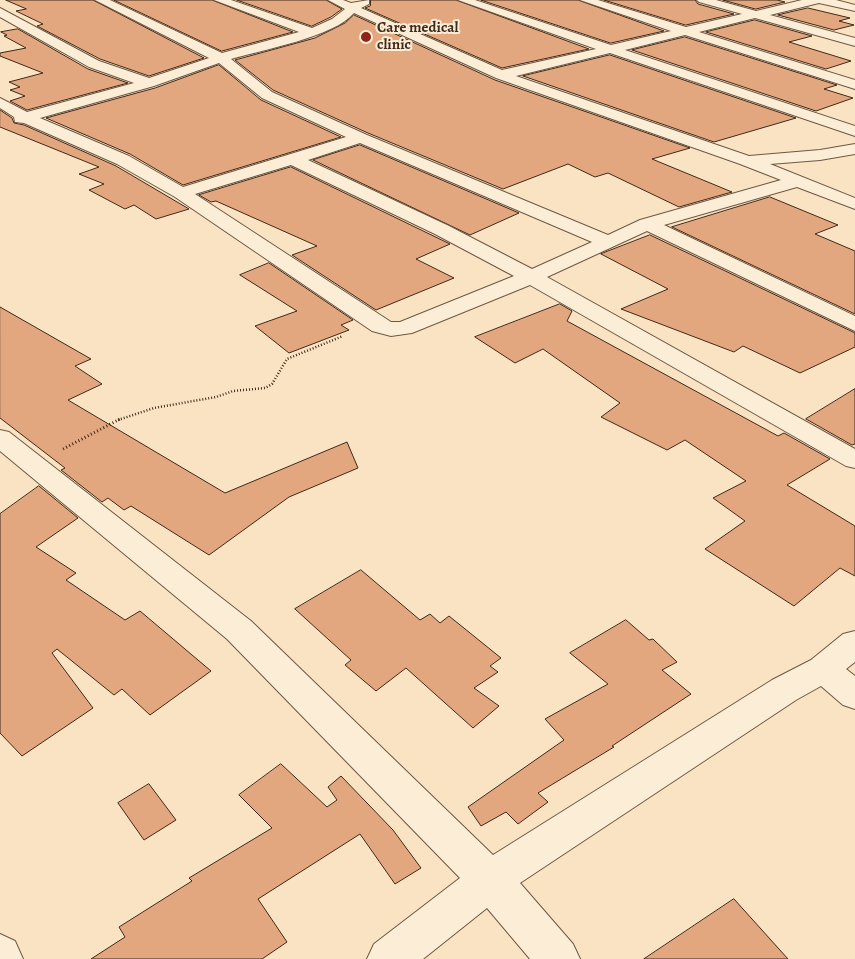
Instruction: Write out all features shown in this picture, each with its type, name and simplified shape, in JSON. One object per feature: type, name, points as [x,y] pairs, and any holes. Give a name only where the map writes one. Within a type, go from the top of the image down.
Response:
[{"type":"street","points":[[101,0],[221,58],[267,95],[361,138],[606,241]]},
{"type":"street","points":[[220,0],[312,32]]},
{"type":"street","points":[[334,0],[501,75],[746,160],[855,204]]},
{"type":"street","points":[[17,120],[149,83],[221,58],[312,32],[336,22],[348,13],[352,7],[368,0]]},
{"type":"street","points":[[464,0],[855,131]]},
{"type":"street","points":[[586,0],[855,85]]},
{"type":"street","points":[[702,0],[855,42]]},
{"type":"street","points":[[501,75],[608,48],[817,0]]},
{"type":"street","points":[[821,0],[855,8]]},
{"type":"street","points":[[0,12],[94,64],[149,83]]},
{"type":"street","points":[[0,102],[17,120],[122,160],[181,192],[380,326],[391,330],[404,328],[531,277],[606,241],[647,224],[797,181]]},
{"type":"street","points":[[181,192],[361,138]]},
{"type":"street","points":[[746,160],[820,156],[855,149]]},
{"type":"street","points":[[291,158],[442,230],[531,277],[855,460]]},
{"type":"street","points":[[647,224],[855,324]]},
{"type":"street","points":[[2,442],[34,464],[238,630],[490,880],[558,959]]},
{"type":"street","points":[[389,959],[490,880],[784,690],[823,669],[855,643]]},
{"type":"street","points":[[823,669],[855,695]]},
{"type":"path","points":[[34,464],[122,418],[154,408],[216,397],[233,391],[265,388],[272,384],[287,359],[340,337],[380,326]]},
{"type":"building","points":[[6,0],[93,0],[204,58],[149,76],[100,59],[37,26],[43,24],[16,11],[26,9]]},
{"type":"building","points":[[114,0],[212,0],[293,32],[222,51]]},
{"type":"building","points":[[237,0],[326,0],[342,9],[331,17],[312,26]]},
{"type":"building","points":[[371,0],[456,0],[589,49],[502,68],[365,8],[370,6]]},
{"type":"building","points":[[481,0],[578,0],[664,31],[611,43]]},
{"type":"building","points":[[604,0],[695,0],[698,4],[734,14],[686,25]]},
{"type":"building","points":[[723,0],[777,0],[785,2],[756,9]]},
{"type":"building","points":[[808,8],[850,18],[839,21],[854,25],[834,30],[778,15]]},
{"type":"building","points":[[354,15],[495,80],[690,148],[652,159],[732,192],[679,207],[608,173],[595,177],[568,164],[503,189],[368,133],[273,90],[235,60],[315,38],[345,23]]},
{"type":"building","points":[[755,20],[812,36],[789,42],[851,61],[826,69],[706,32]]},
{"type":"building","points":[[18,29],[88,69],[128,83],[27,110],[10,101],[25,96],[10,90],[20,87],[9,82],[43,73],[0,56],[0,53],[26,48],[4,36],[7,35],[1,32]]},
{"type":"building","points":[[685,37],[837,85],[824,89],[853,98],[816,111],[632,50]]},
{"type":"building","points":[[610,55],[796,118],[714,142],[523,76]]},
{"type":"building","points":[[219,65],[261,100],[341,137],[183,185],[130,154],[46,118],[155,88]]},
{"type":"building","points":[[0,110],[12,118],[14,123],[24,125],[116,166],[189,209],[156,219],[134,205],[125,209],[89,190],[104,184],[79,174],[99,167],[0,127]]},
{"type":"building","points":[[360,145],[519,213],[470,235],[313,160]]},
{"type":"building","points":[[291,167],[450,244],[416,259],[454,278],[376,310],[292,255],[317,246],[216,201],[211,202],[199,195]]},
{"type":"building","points":[[770,197],[838,225],[815,234],[855,251],[855,314],[672,227]]},
{"type":"building","points":[[650,235],[855,333],[855,347],[800,373],[743,346],[734,352],[621,309],[668,289],[601,254]]},
{"type":"building","points":[[269,263],[353,320],[341,325],[349,330],[289,353],[255,326],[297,311],[240,275]]},
{"type":"building","points":[[560,304],[572,311],[567,321],[778,436],[784,433],[830,459],[787,485],[855,526],[855,576],[840,568],[794,606],[705,549],[745,521],[713,498],[746,481],[685,440],[667,450],[601,417],[620,403],[543,349],[515,363],[475,337]]},
{"type":"building","points":[[0,307],[91,359],[75,366],[102,384],[68,400],[225,493],[347,442],[358,468],[289,497],[209,555],[131,506],[124,510],[108,498],[102,502],[61,470],[65,468],[0,418]]},
{"type":"building","points":[[855,389],[855,444],[852,445],[806,419]]},
{"type":"building","points":[[39,486],[78,518],[36,547],[76,573],[66,580],[125,620],[140,611],[211,671],[150,715],[122,689],[114,695],[57,649],[52,653],[93,708],[22,756],[0,733],[0,514]]},
{"type":"building","points":[[361,570],[420,620],[430,614],[440,623],[449,616],[501,658],[490,666],[498,672],[474,688],[499,706],[473,728],[406,668],[376,691],[345,665],[351,660],[295,609]]},
{"type":"building","points":[[626,620],[649,640],[653,639],[677,662],[662,670],[691,694],[612,746],[614,747],[538,793],[548,802],[518,824],[506,812],[481,826],[468,807],[564,740],[545,719],[608,684],[570,653]]},
{"type":"building","points":[[281,764],[327,807],[337,800],[328,787],[341,776],[393,830],[421,868],[395,884],[360,834],[258,899],[287,942],[262,959],[91,959],[125,937],[119,927],[192,881],[189,878],[272,828],[239,795]]},
{"type":"building","points":[[149,784],[176,820],[144,840],[118,803]]},
{"type":"building","points":[[734,899],[788,959],[644,959]]},
{"type":"place","name":"Care medical clinic","points":[[366,37]]}]
